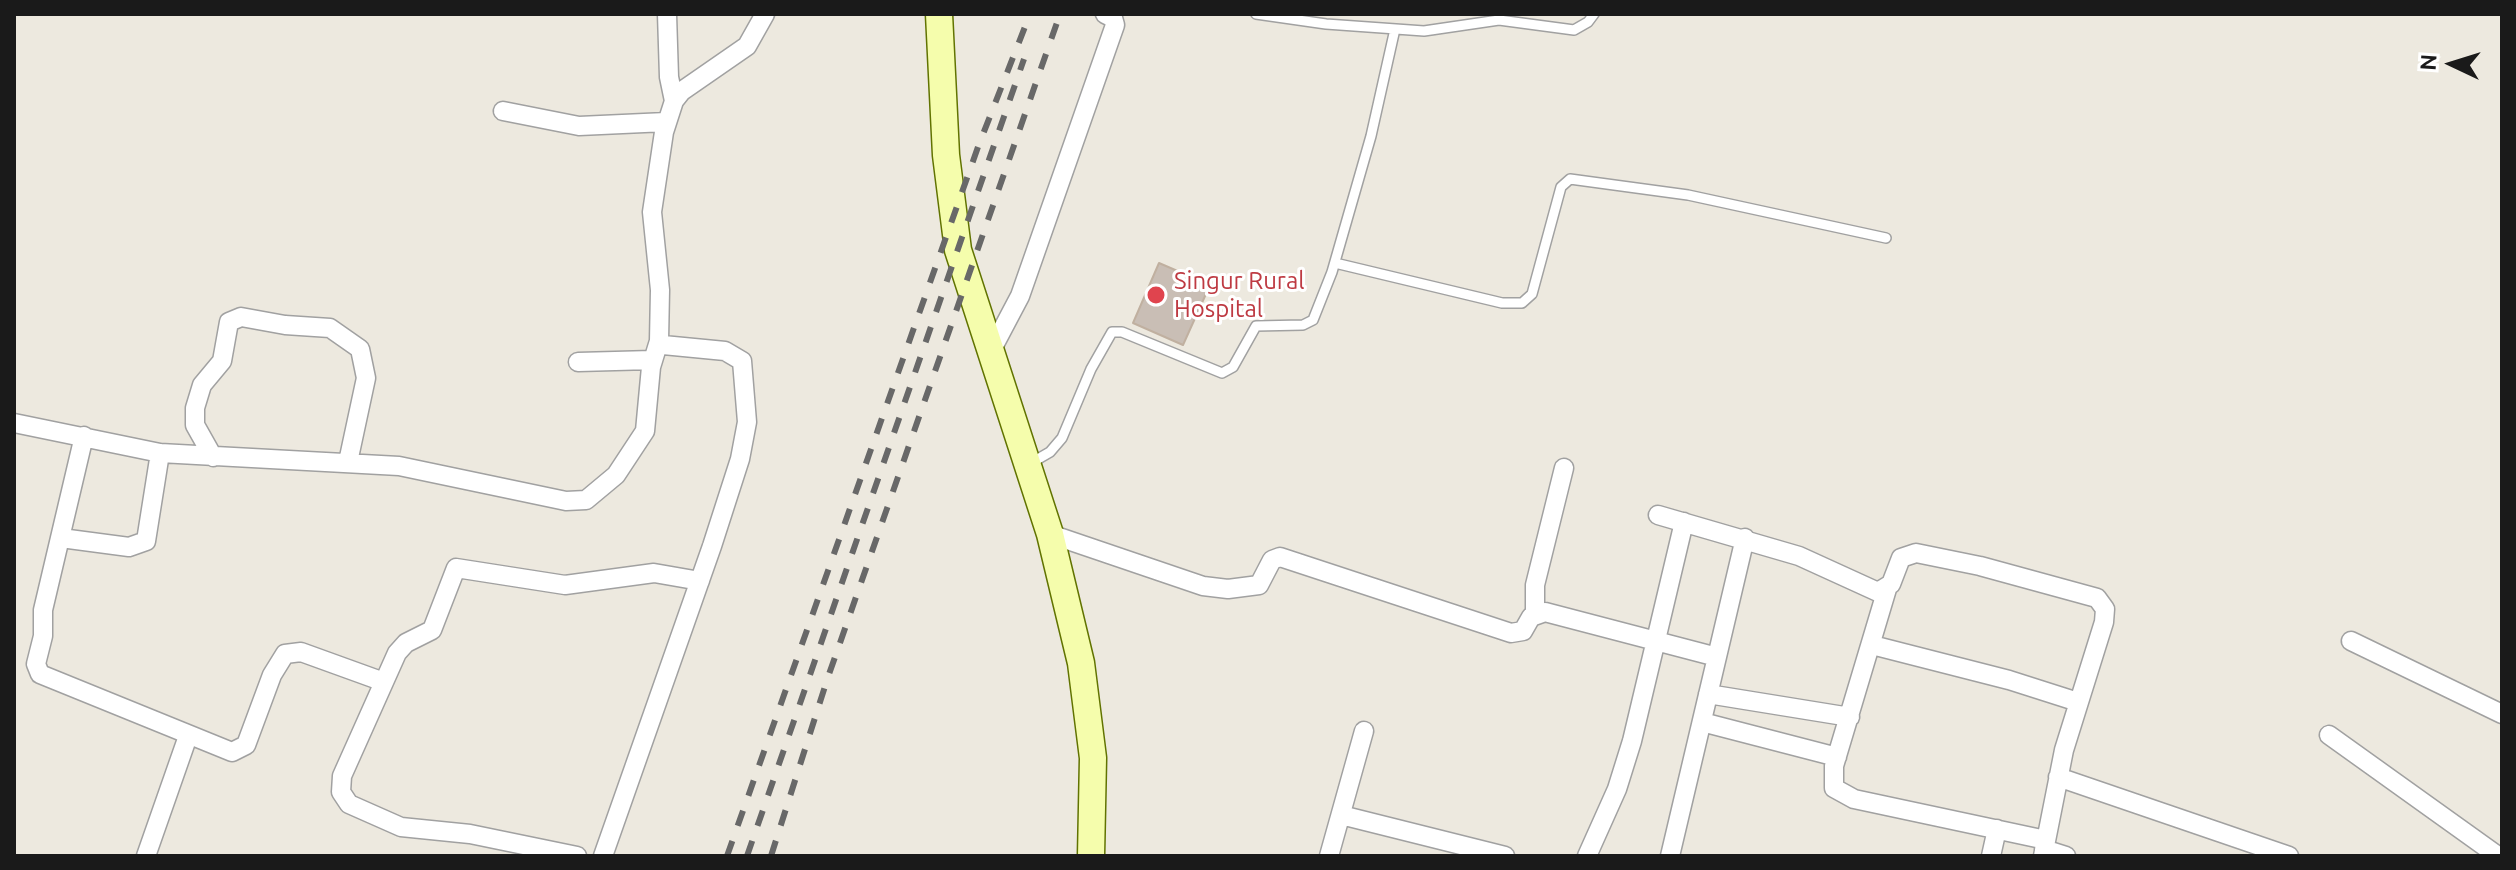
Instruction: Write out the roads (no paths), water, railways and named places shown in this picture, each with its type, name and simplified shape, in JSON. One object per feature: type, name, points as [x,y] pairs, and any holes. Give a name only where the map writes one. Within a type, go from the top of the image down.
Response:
[{"type":"main road","points":[[939,14],[953,222],[966,281],[1050,534],[1075,635],[1091,725],[1095,784],[1091,856]]},
{"type":"street","points":[[667,14],[669,77],[674,101]]},
{"type":"street","points":[[14,423],[160,453],[410,467],[566,501],[586,500],[616,475],[645,431],[652,360],[659,341],[660,290],[652,212],[666,122],[674,101],[682,91],[747,46],[765,14]]},
{"type":"street","points":[[991,351],[1020,296],[1043,234],[1112,16]]},
{"type":"street","points":[[503,111],[579,126],[666,122]]},
{"type":"street","points":[[213,457],[195,425],[197,398],[202,385],[222,361],[229,322],[241,317],[285,325],[330,328],[360,349],[366,378],[348,462]]},
{"type":"street","points":[[603,856],[700,581],[740,459],[747,422],[746,372],[742,361],[735,355],[659,341]]},
{"type":"street","points":[[578,362],[652,360]]},
{"type":"street","points":[[84,436],[43,610],[38,671],[232,752],[243,749],[272,675],[281,658],[290,652],[301,652],[384,682]]},
{"type":"street","points":[[61,538],[129,547],[146,541],[160,453]]},
{"type":"street","points":[[1050,534],[1203,586],[1228,589],[1259,585],[1272,560],[1280,557],[1511,633],[1523,631],[1535,614],[1534,591],[1564,468]]},
{"type":"street","points":[[1658,515],[1799,556],[1873,590],[1887,589]]},
{"type":"street","points":[[1587,856],[1625,765],[1684,522]]},
{"type":"street","points":[[1670,856],[1745,538]]},
{"type":"street","points":[[2044,849],[2058,777],[2104,622],[2105,609],[2097,598],[1980,566],[1916,553],[1901,558],[1887,589],[1837,757],[1834,788],[1845,796],[1997,829],[2044,849],[2066,856]]},
{"type":"street","points":[[577,856],[470,834],[401,827],[349,804],[341,792],[342,776],[400,647],[432,630],[456,568],[565,585],[654,573],[700,581]]},
{"type":"street","points":[[1535,614],[1545,612],[1717,657]]},
{"type":"street","points":[[2351,641],[2502,714]]},
{"type":"street","points":[[1872,645],[2009,680],[2078,702]]},
{"type":"street","points":[[1708,694],[1850,717]]},
{"type":"street","points":[[1702,722],[1837,757]]},
{"type":"street","points":[[1329,856],[1364,731]]},
{"type":"street","points":[[2329,735],[2498,856]]},
{"type":"street","points":[[146,856],[188,736]]},
{"type":"street","points":[[2058,777],[2289,856]]},
{"type":"street","points":[[1341,815],[1505,856]]},
{"type":"street","points":[[1991,856],[1997,829]]},
{"type":"lane","points":[[1256,14],[1436,31],[1499,20],[1574,30],[1588,22],[1594,14]]},
{"type":"lane","points":[[1027,464],[1050,452],[1062,438],[1109,334],[1122,332],[1226,373],[1233,367],[1256,326],[1303,325],[1313,320],[1335,263],[1382,98],[1395,29]]},
{"type":"lane","points":[[1335,263],[1502,303],[1522,303],[1532,294],[1561,187],[1570,179],[1688,195],[1886,238]]},
{"type":"railway","points":[[727,856],[978,147],[1030,14]]},
{"type":"railway","points":[[771,856],[827,680],[1060,14]]},
{"type":"railway","points":[[747,856],[1024,59]]},
{"type":"place","name":"Singur Rural Hospital","points":[[1156,295]]}]
